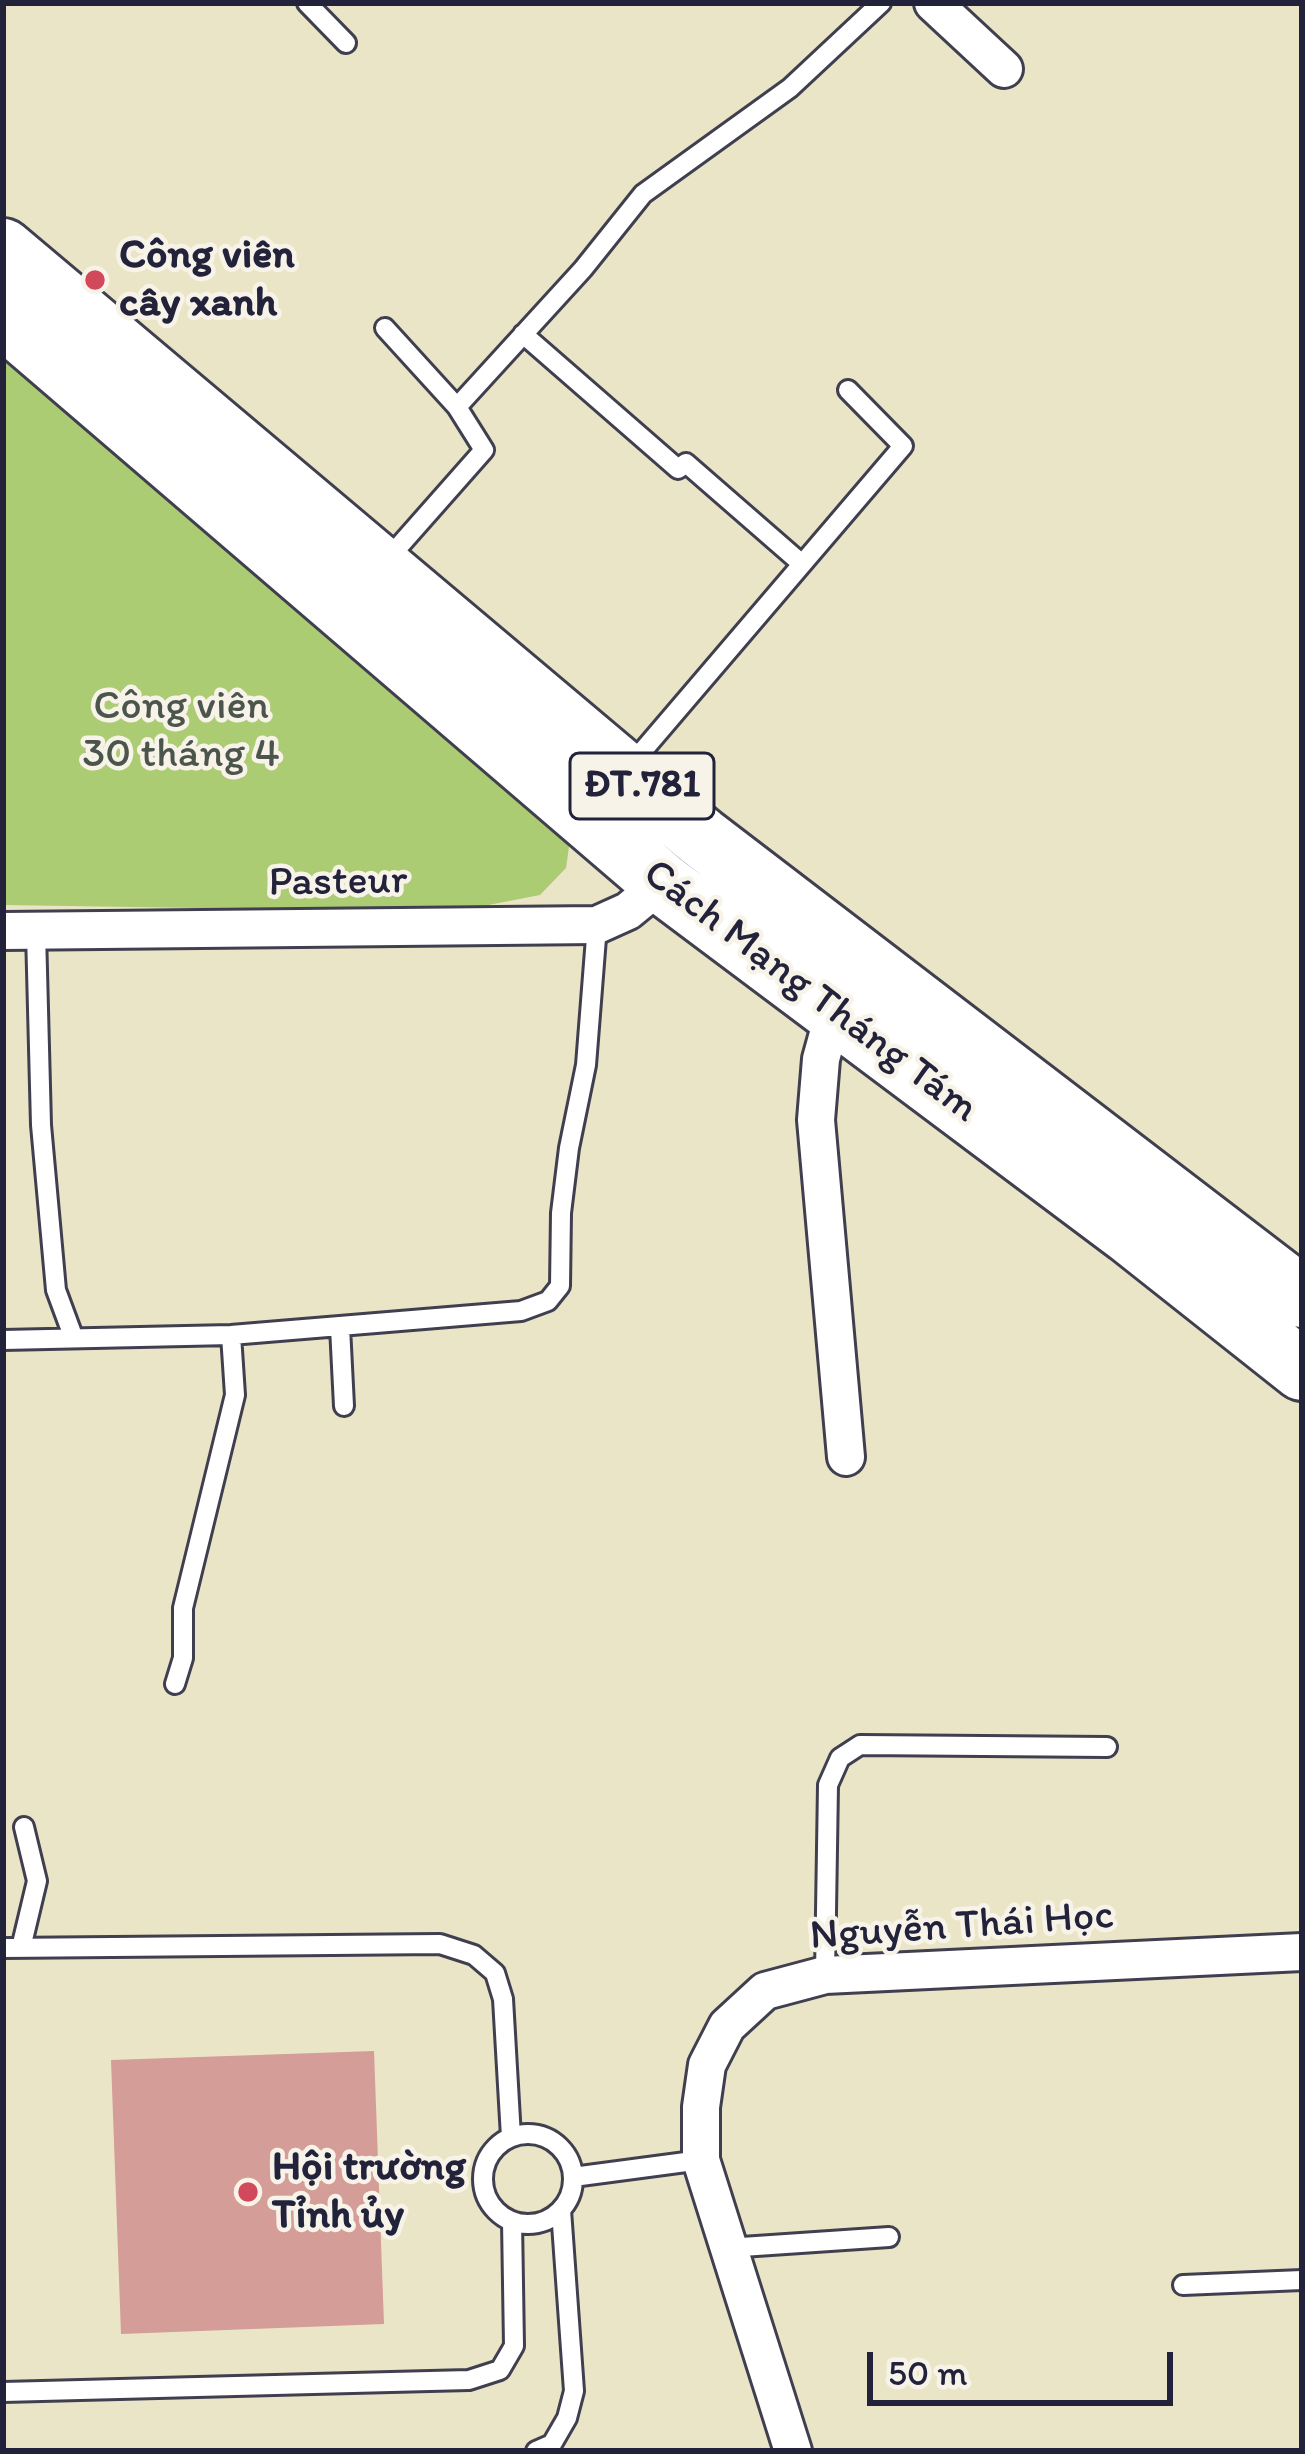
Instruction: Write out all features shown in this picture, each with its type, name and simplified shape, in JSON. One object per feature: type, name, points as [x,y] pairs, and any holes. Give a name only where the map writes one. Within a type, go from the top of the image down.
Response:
[{"type":"main road","name":"Cách Mạng Tháng Tám","points":[[3,249],[701,837],[850,988],[1129,1233],[1283,1296],[1302,1370]]},
{"type":"main road","name":"Cách Mạng Tháng Tám","points":[[3,316],[662,883],[850,988]]},
{"type":"main road","points":[[662,883],[701,837]]},
{"type":"street","points":[[933,3],[1004,70]]},
{"type":"street","points":[[597,925],[628,911],[662,883]]},
{"type":"street","name":"Pasteur","points":[[20,932],[597,925]]},
{"type":"street","points":[[846,1457],[816,1120],[821,1059],[850,988]]},
{"type":"street","name":"Nguyễn Thái Học","points":[[793,2451],[701,2160],[700,2108],[707,2065],[727,2026],[765,1991],[826,1975],[1302,1952]]},
{"type":"lane","points":[[307,3],[346,43]]},
{"type":"lane","points":[[457,407],[643,194],[790,88],[881,3]]},
{"type":"lane","points":[[382,566],[484,450],[457,407],[385,328]]},
{"type":"lane","points":[[523,334],[678,470],[686,463],[802,564]]},
{"type":"lane","points":[[625,772],[903,446],[848,390]]},
{"type":"lane","points":[[3,1340],[231,1335],[521,1311],[548,1301],[560,1286],[561,1213],[568,1148],[586,1065],[597,925]]},
{"type":"lane","points":[[20,932],[56,1290],[73,1336]]},
{"type":"lane","points":[[340,1327],[344,1406]]},
{"type":"lane","points":[[175,1684],[183,1658],[183,1609],[235,1395],[231,1335]]},
{"type":"lane","points":[[826,1975],[828,1785],[840,1758],[860,1745],[1107,1747]]},
{"type":"lane","points":[[24,1827],[37,1881],[12,1948],[440,1944],[474,1955],[495,1973],[503,1999],[511,2137]]},
{"type":"lane","points":[[522,2134],[547,2138],[570,2160],[573,2177],[561,2210],[530,2224],[512,2221],[497,2211],[483,2180],[486,2162],[496,2147],[522,2134]]},
{"type":"lane","points":[[573,2177],[701,2160]]},
{"type":"lane","points":[[536,2451],[552,2444],[567,2418],[574,2391],[561,2210]]},
{"type":"lane","points":[[3,2392],[469,2380],[500,2370],[514,2346],[512,2221]]},
{"type":"lane","points":[[727,2248],[889,2237]]},
{"type":"lane","points":[[1183,2284],[1302,2280]]},
{"type":"green space","name":"Công viên 30 tháng 4","points":[[3,357],[511,772],[570,840],[566,868],[540,895],[453,912],[3,905]]},
{"type":"building","name":"Hội trường Tỉnh ủy","points":[[374,2051],[384,2324],[121,2334],[111,2060]]},
{"type":"place","name":"Công viên cây xanh","points":[[95,280]]},
{"type":"place","name":"Hội trường Tỉnh ủy","points":[[248,2192]]}]
